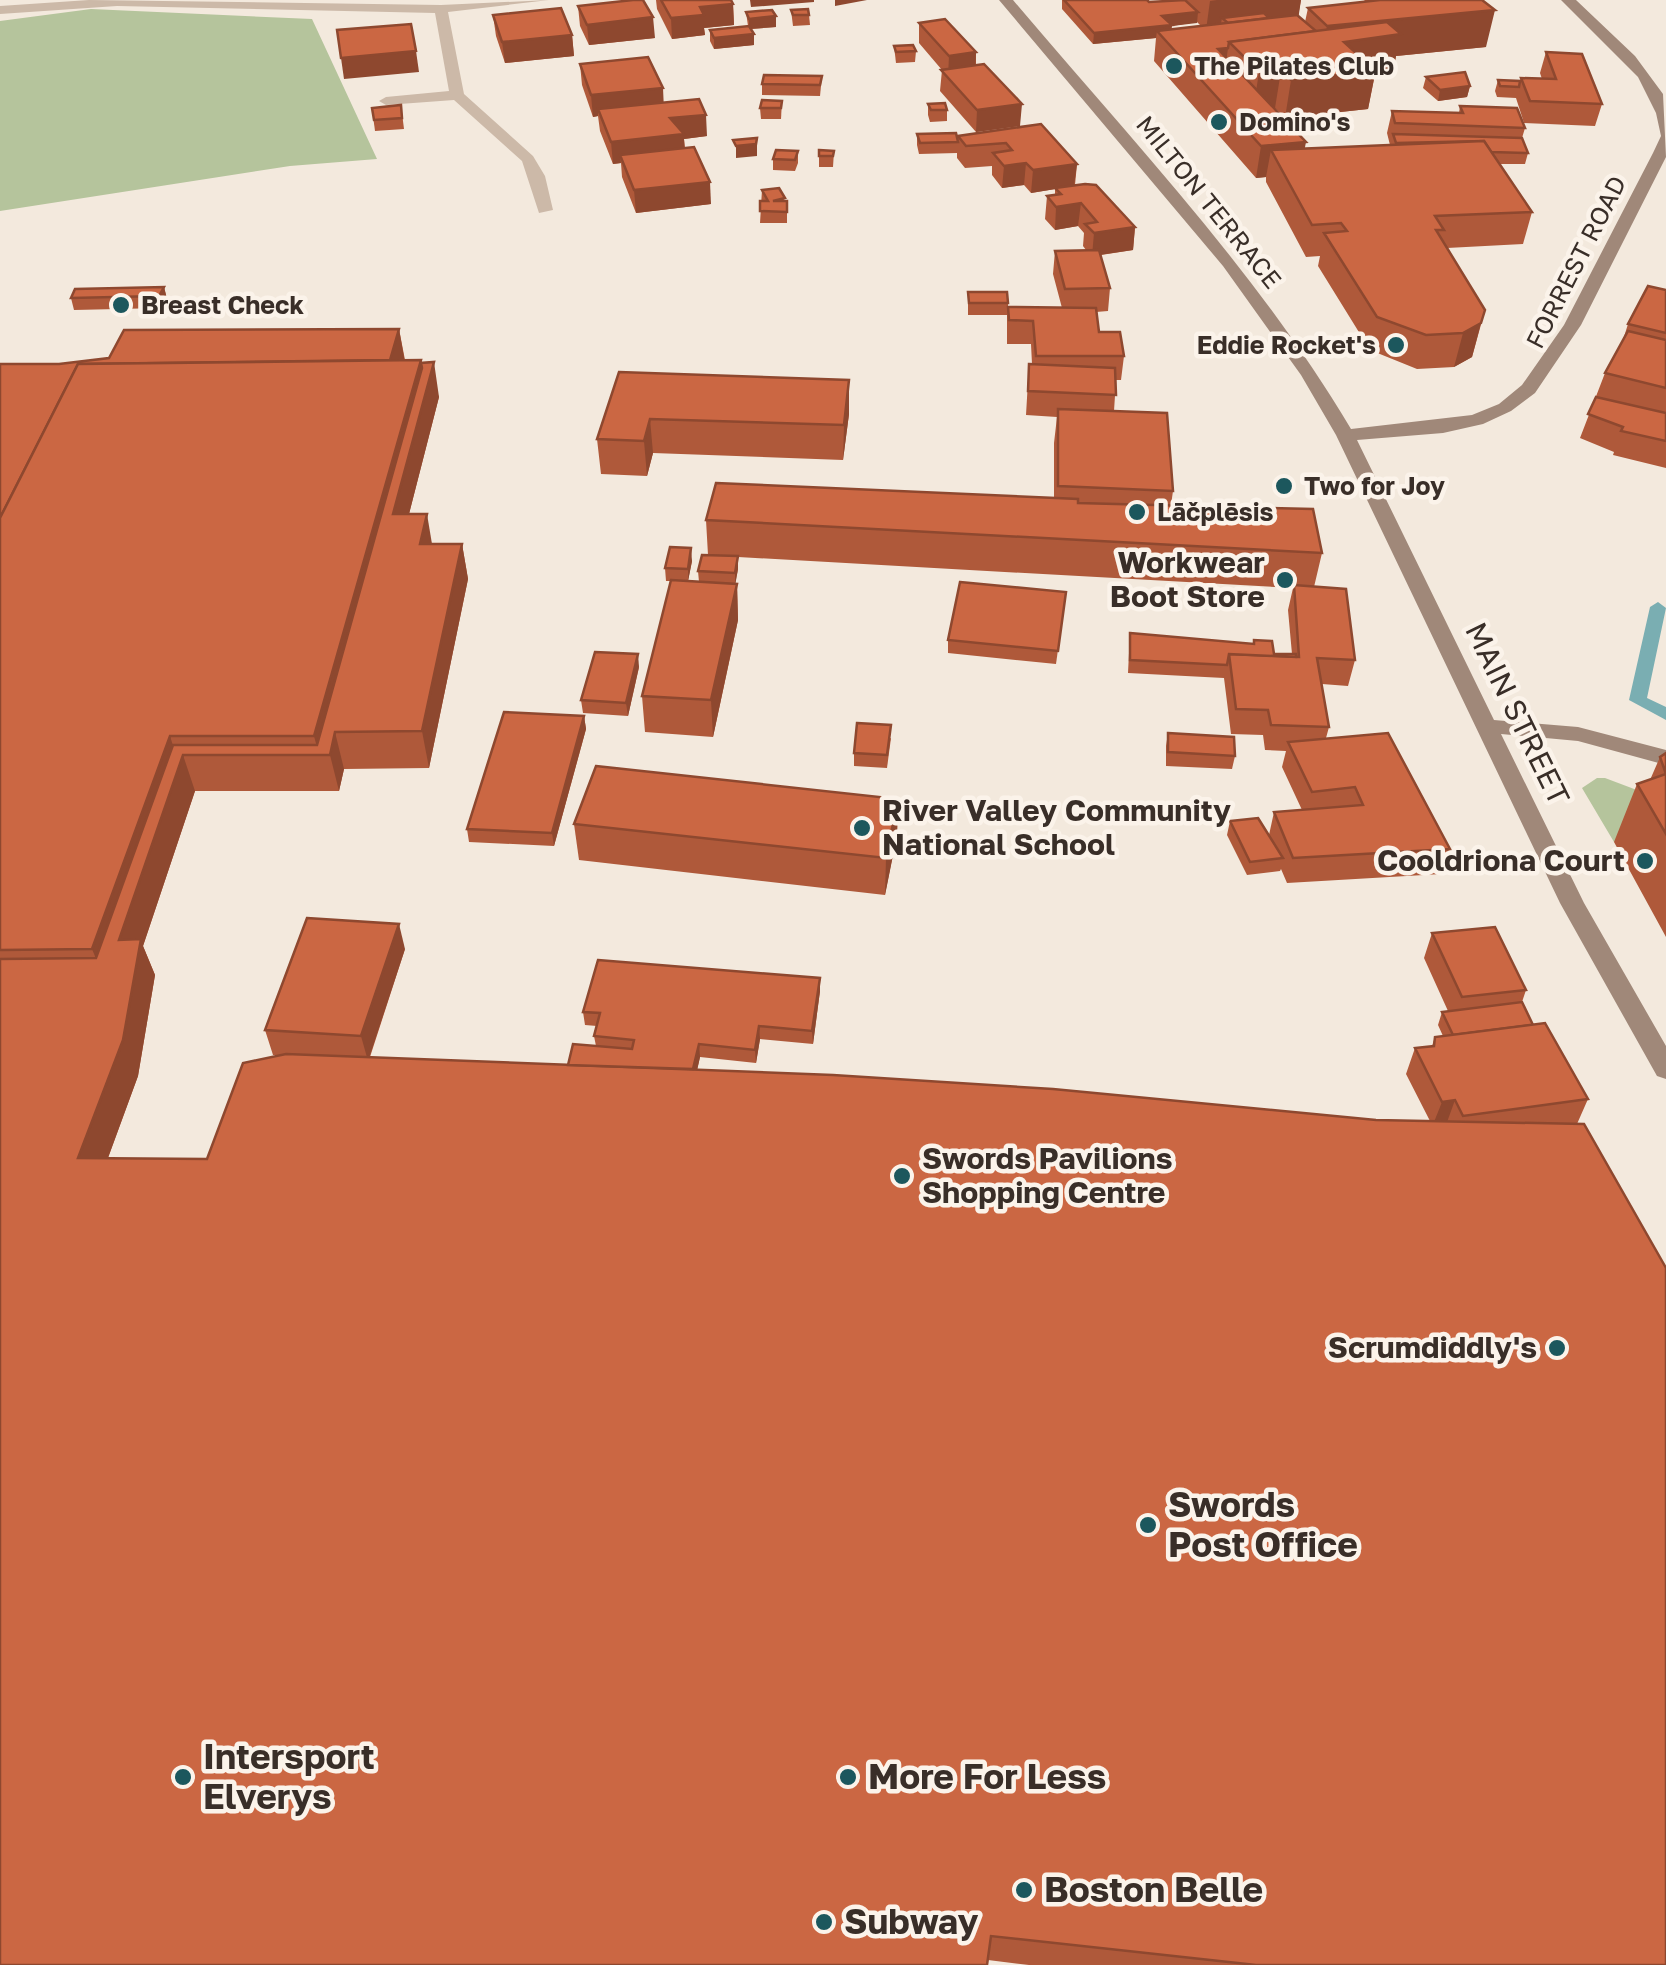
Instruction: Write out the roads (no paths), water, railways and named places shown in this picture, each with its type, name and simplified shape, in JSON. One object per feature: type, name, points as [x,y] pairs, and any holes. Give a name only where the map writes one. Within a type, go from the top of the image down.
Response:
[{"type":"main road","name":"MILTON TERRACE","points":[[1006,0],[1241,276],[1345,435]]},
{"type":"main road","name":"FORREST ROAD","points":[[1345,435],[1445,428],[1486,418],[1512,405],[1541,380],[1564,344],[1666,136],[1666,117],[1646,77],[1568,0]]},
{"type":"main road","name":"MAIN STREET","points":[[1345,435],[1581,919],[1666,1069]]},
{"type":"main road","points":[[1487,727],[1549,726],[1598,736],[1666,758]]},
{"type":"street","points":[[0,10],[117,2],[441,9],[542,0]]},
{"type":"street","points":[[441,9],[457,94],[528,160],[537,176],[545,210]]},
{"type":"street","points":[[386,101],[457,94]]},
{"type":"waterway","points":[[1658,607],[1638,700],[1666,714]]},
{"type":"place","name":"The Pilates Club","points":[[1174,66]]},
{"type":"place","name":"Domino's","points":[[1219,122]]},
{"type":"place","name":"Breast Check","points":[[121,305]]},
{"type":"place","name":"Eddie Rocket's","points":[[1396,345]]},
{"type":"place","name":"Two for Joy","points":[[1284,486]]},
{"type":"place","name":"Lāčplēsis","points":[[1137,512]]},
{"type":"place","name":"Workwear Boot Store","points":[[1285,580]]},
{"type":"place","name":"River Valley Community National School","points":[[862,828]]},
{"type":"place","name":"Cooldriona Court","points":[[1645,861]]},
{"type":"place","name":"Swords Pavilions Shopping Centre","points":[[902,1176]]},
{"type":"place","name":"Scrumdiddly's","points":[[1557,1348]]},
{"type":"place","name":"Swords Post Office","points":[[1148,1525]]},
{"type":"place","name":"Intersport Elverys","points":[[183,1777]]},
{"type":"place","name":"More For Less","points":[[848,1777]]},
{"type":"place","name":"Boston Belle","points":[[1024,1890]]},
{"type":"place","name":"Subway","points":[[824,1922]]}]
